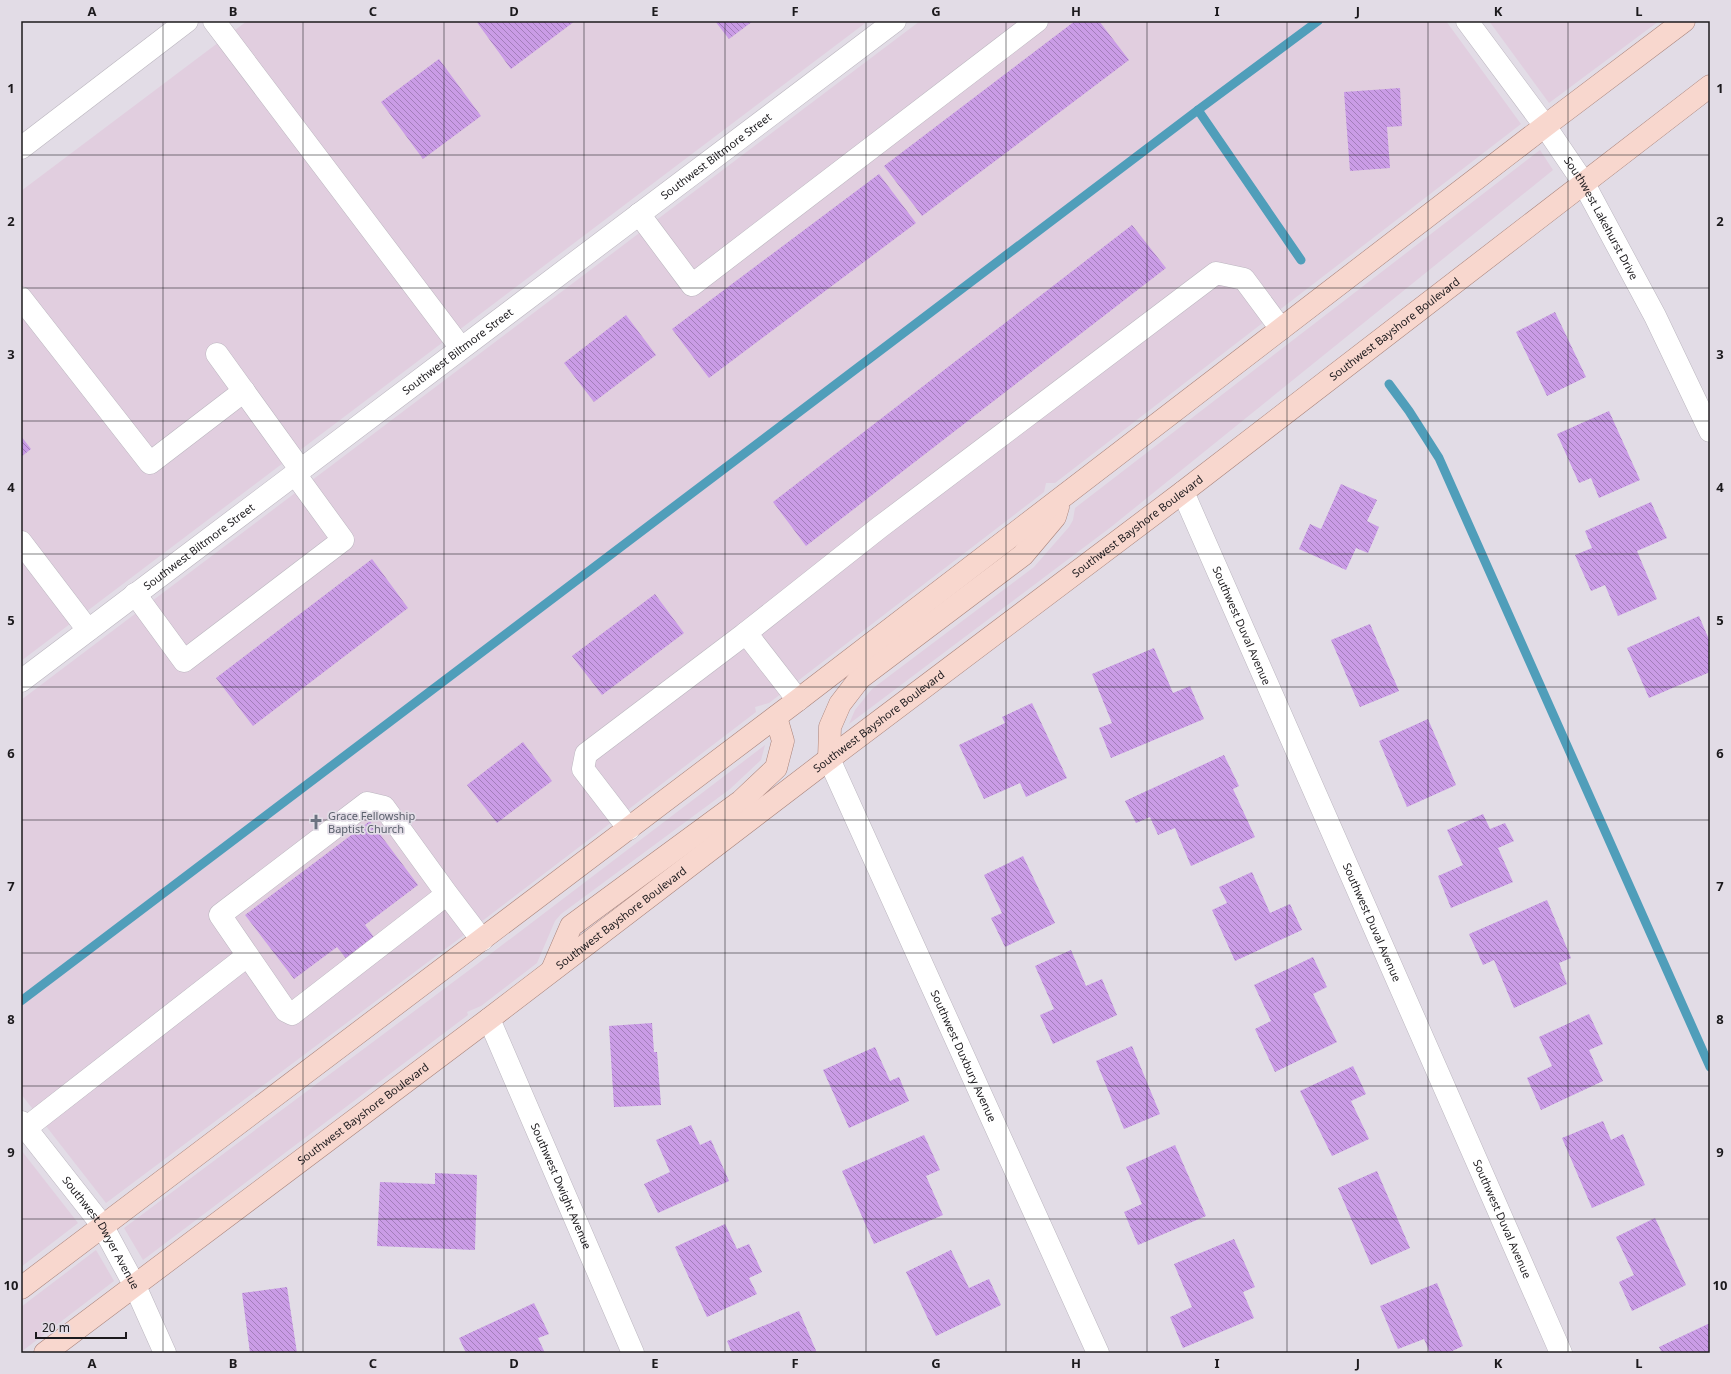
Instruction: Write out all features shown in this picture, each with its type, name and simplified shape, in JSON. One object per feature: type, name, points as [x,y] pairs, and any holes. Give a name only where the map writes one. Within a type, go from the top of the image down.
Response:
[{"type":"main road","points":[[21,1288],[102,1225],[776,717],[1545,126],[1684,21]]},
{"type":"main road","name":"Southwest Bayshore Boulevard","points":[[45,1353],[489,1019],[829,758],[1183,492],[1583,182],[1710,86]]},
{"type":"main road","points":[[829,758],[830,727],[840,704],[860,678],[1024,555],[1055,518],[1059,500]]},
{"type":"main road","points":[[552,971],[572,926],[741,801],[776,768],[783,741],[776,717]]},
{"type":"street","points":[[21,148],[187,21]]},
{"type":"street","points":[[214,21],[461,348]]},
{"type":"street","name":"Southwest Biltmore Street","points":[[21,681],[894,21]]},
{"type":"street","points":[[639,214],[692,285],[1037,21]]},
{"type":"street","name":"Southwest Lakehurst Drive","points":[[1468,21],[1545,126],[1583,182],[1655,316],[1710,431]]},
{"type":"street","points":[[628,829],[584,769],[586,754],[746,633],[880,527],[1216,273],[1244,279],[1281,329]]},
{"type":"street","points":[[21,298],[150,463],[244,391]]},
{"type":"street","points":[[135,594],[184,661],[343,540],[244,391],[217,354]]},
{"type":"street","name":"Southwest Duval Avenue","points":[[1183,492],[1561,1353]]},
{"type":"street","points":[[21,542],[88,630]]},
{"type":"street","points":[[746,633],[798,700]]},
{"type":"street","name":"Southwest Duxbury Avenue","points":[[829,758],[1098,1353]]},
{"type":"street","points":[[447,894],[292,1014],[286,1011],[220,915],[367,803],[384,807],[482,940]]},
{"type":"street","points":[[23,1125],[247,956]]},
{"type":"street","name":"Southwest Dwight Avenue","points":[[489,1019],[633,1353]]},
{"type":"street","name":"Southwest Dwyer Avenue","points":[[23,1125],[102,1225],[135,1286],[165,1353]]},
{"type":"shaded area","points":[[247,21],[868,21],[21,661],[21,191]]},
{"type":"shaded area","points":[[920,21],[1446,21],[1521,124],[1055,483],[1046,483],[1044,492],[769,703],[755,707],[756,712],[456,941],[106,1203],[21,1094],[21,700]]},
{"type":"shaded area","points":[[1489,21],[1659,21],[1549,103]]},
{"type":"shaded area","points":[[1540,150],[1553,170],[1111,527],[849,724],[855,710],[872,689],[1034,567],[1069,527],[1073,520],[1075,508]]},
{"type":"shaded area","points":[[765,745],[761,760],[730,789],[561,914],[555,921],[537,963],[481,1006],[467,1012],[468,1015],[143,1260],[124,1228],[476,965]]},
{"type":"shaded area","points":[[21,1150],[78,1223],[21,1267]]},
{"type":"shaded area","points":[[96,1250],[114,1281],[21,1352],[21,1307]]},
{"type":"building","points":[[476,21],[575,21],[511,69]]},
{"type":"building","points":[[715,21],[753,21],[729,39]]},
{"type":"building","points":[[1075,21],[1099,21],[1129,60],[922,216],[884,166]]},
{"type":"building","points":[[439,59],[481,116],[423,159],[381,102]]},
{"type":"building","points":[[1400,88],[1402,126],[1387,127],[1390,168],[1350,171],[1344,92]]},
{"type":"building","points":[[879,174],[916,223],[709,378],[672,329]]},
{"type":"building","points":[[1132,225],[1166,268],[806,546],[773,502]]},
{"type":"building","points":[[1555,312],[1586,377],[1547,396],[1516,332]]},
{"type":"building","points":[[626,315],[656,355],[594,402],[564,363]]},
{"type":"building","points":[[1609,411],[1640,480],[1599,498],[1591,478],[1579,483],[1557,434]]},
{"type":"building","points":[[21,436],[31,449],[21,457]]},
{"type":"building","points":[[1341,484],[1377,500],[1367,521],[1379,527],[1368,553],[1356,548],[1346,570],[1299,549],[1310,524],[1321,529]]},
{"type":"building","points":[[1651,502],[1667,538],[1637,551],[1657,599],[1618,616],[1605,585],[1591,591],[1575,555],[1592,548],[1585,531]]},
{"type":"building","points":[[372,559],[408,608],[253,726],[216,678]]},
{"type":"building","points":[[655,594],[684,633],[602,695],[572,656]]},
{"type":"building","points":[[1699,616],[1710,642],[1710,672],[1649,698],[1627,648]]},
{"type":"building","points":[[1370,624],[1399,691],[1360,707],[1331,640]]},
{"type":"building","points":[[1154,648],[1173,693],[1190,686],[1204,719],[1111,758],[1099,728],[1112,723],[1092,674]]},
{"type":"building","points":[[1032,703],[1067,778],[1026,797],[1020,783],[984,799],[959,745],[1005,723],[1002,717]]},
{"type":"building","points":[[1428,719],[1456,785],[1407,807],[1379,741]]},
{"type":"building","points":[[523,742],[552,781],[497,823],[467,785]]},
{"type":"building","points":[[1224,755],[1239,786],[1233,789],[1255,837],[1191,866],[1175,828],[1158,835],[1150,817],[1136,823],[1125,801]]},
{"type":"building","points":[[1483,814],[1490,829],[1505,823],[1514,841],[1498,848],[1513,882],[1451,908],[1438,876],[1463,865],[1447,830]]},
{"type":"building","points":[[370,821],[418,885],[365,925],[376,940],[348,961],[337,947],[294,979],[245,915]]},
{"type":"building","points":[[1023,856],[1055,923],[1005,947],[991,918],[1002,913],[984,875]]},
{"type":"building","points":[[1252,872],[1270,913],[1290,904],[1302,930],[1235,961],[1212,910],[1227,903],[1219,887]]},
{"type":"building","points":[[1547,900],[1571,958],[1559,963],[1567,984],[1514,1008],[1494,960],[1483,965],[1469,934]]},
{"type":"building","points":[[1071,950],[1086,986],[1102,979],[1117,1015],[1053,1044],[1040,1015],[1054,1009],[1035,966]]},
{"type":"building","points":[[1313,957],[1327,987],[1313,994],[1337,1042],[1275,1072],[1255,1029],[1271,1021],[1254,985]]},
{"type":"building","points":[[1589,1014],[1603,1044],[1589,1050],[1603,1081],[1541,1110],[1527,1078],[1552,1066],[1539,1037]]},
{"type":"building","points":[[652,1023],[654,1052],[657,1052],[661,1105],[614,1107],[609,1026]]},
{"type":"building","points":[[1132,1046],[1160,1114],[1124,1129],[1096,1061]]},
{"type":"building","points":[[875,1047],[890,1081],[899,1077],[909,1101],[849,1128],[823,1070]]},
{"type":"building","points":[[1353,1066],[1366,1094],[1351,1101],[1369,1139],[1332,1156],[1300,1091]]},
{"type":"building","points":[[1603,1121],[1611,1140],[1623,1134],[1645,1185],[1592,1208],[1562,1138]]},
{"type":"building","points":[[691,1125],[700,1145],[711,1140],[729,1181],[658,1213],[644,1184],[670,1172],[656,1140]]},
{"type":"building","points":[[924,1135],[940,1170],[926,1176],[943,1215],[874,1244],[842,1171]]},
{"type":"building","points":[[1175,1145],[1206,1216],[1138,1245],[1124,1212],[1142,1204],[1126,1167]]},
{"type":"building","points":[[1377,1171],[1410,1248],[1371,1265],[1338,1188]]},
{"type":"building","points":[[435,1173],[477,1175],[475,1250],[377,1246],[380,1182],[435,1184]]},
{"type":"building","points":[[1655,1218],[1686,1285],[1632,1311],[1619,1282],[1634,1275],[1616,1237]]},
{"type":"building","points":[[725,1224],[737,1249],[749,1244],[762,1272],[749,1278],[757,1294],[707,1317],[675,1247]]},
{"type":"building","points":[[1234,1239],[1255,1287],[1243,1292],[1254,1318],[1183,1348],[1170,1317],[1192,1307],[1174,1264]]},
{"type":"building","points":[[951,1250],[969,1288],[989,1279],[1001,1305],[936,1336],[906,1272]]},
{"type":"building","points":[[1437,1283],[1463,1346],[1448,1353],[1430,1353],[1424,1339],[1398,1349],[1380,1306]]},
{"type":"building","points":[[287,1287],[297,1353],[250,1353],[242,1293]]},
{"type":"building","points":[[534,1303],[549,1334],[538,1338],[545,1353],[466,1353],[459,1338]]},
{"type":"building","points":[[799,1311],[817,1353],[732,1353],[727,1341]]},
{"type":"building","points":[[1710,1323],[1710,1353],[1662,1353],[1659,1347]]},
{"type":"waterway","points":[[21,1001],[1198,110],[1318,21]]},
{"type":"waterway","points":[[1198,110],[1301,260]]},
{"type":"waterway","points":[[1389,384],[1409,411],[1439,458],[1710,1067]]},
{"type":"place","name":"Grace Fellowship Baptist Church","points":[[316,822]]}]
